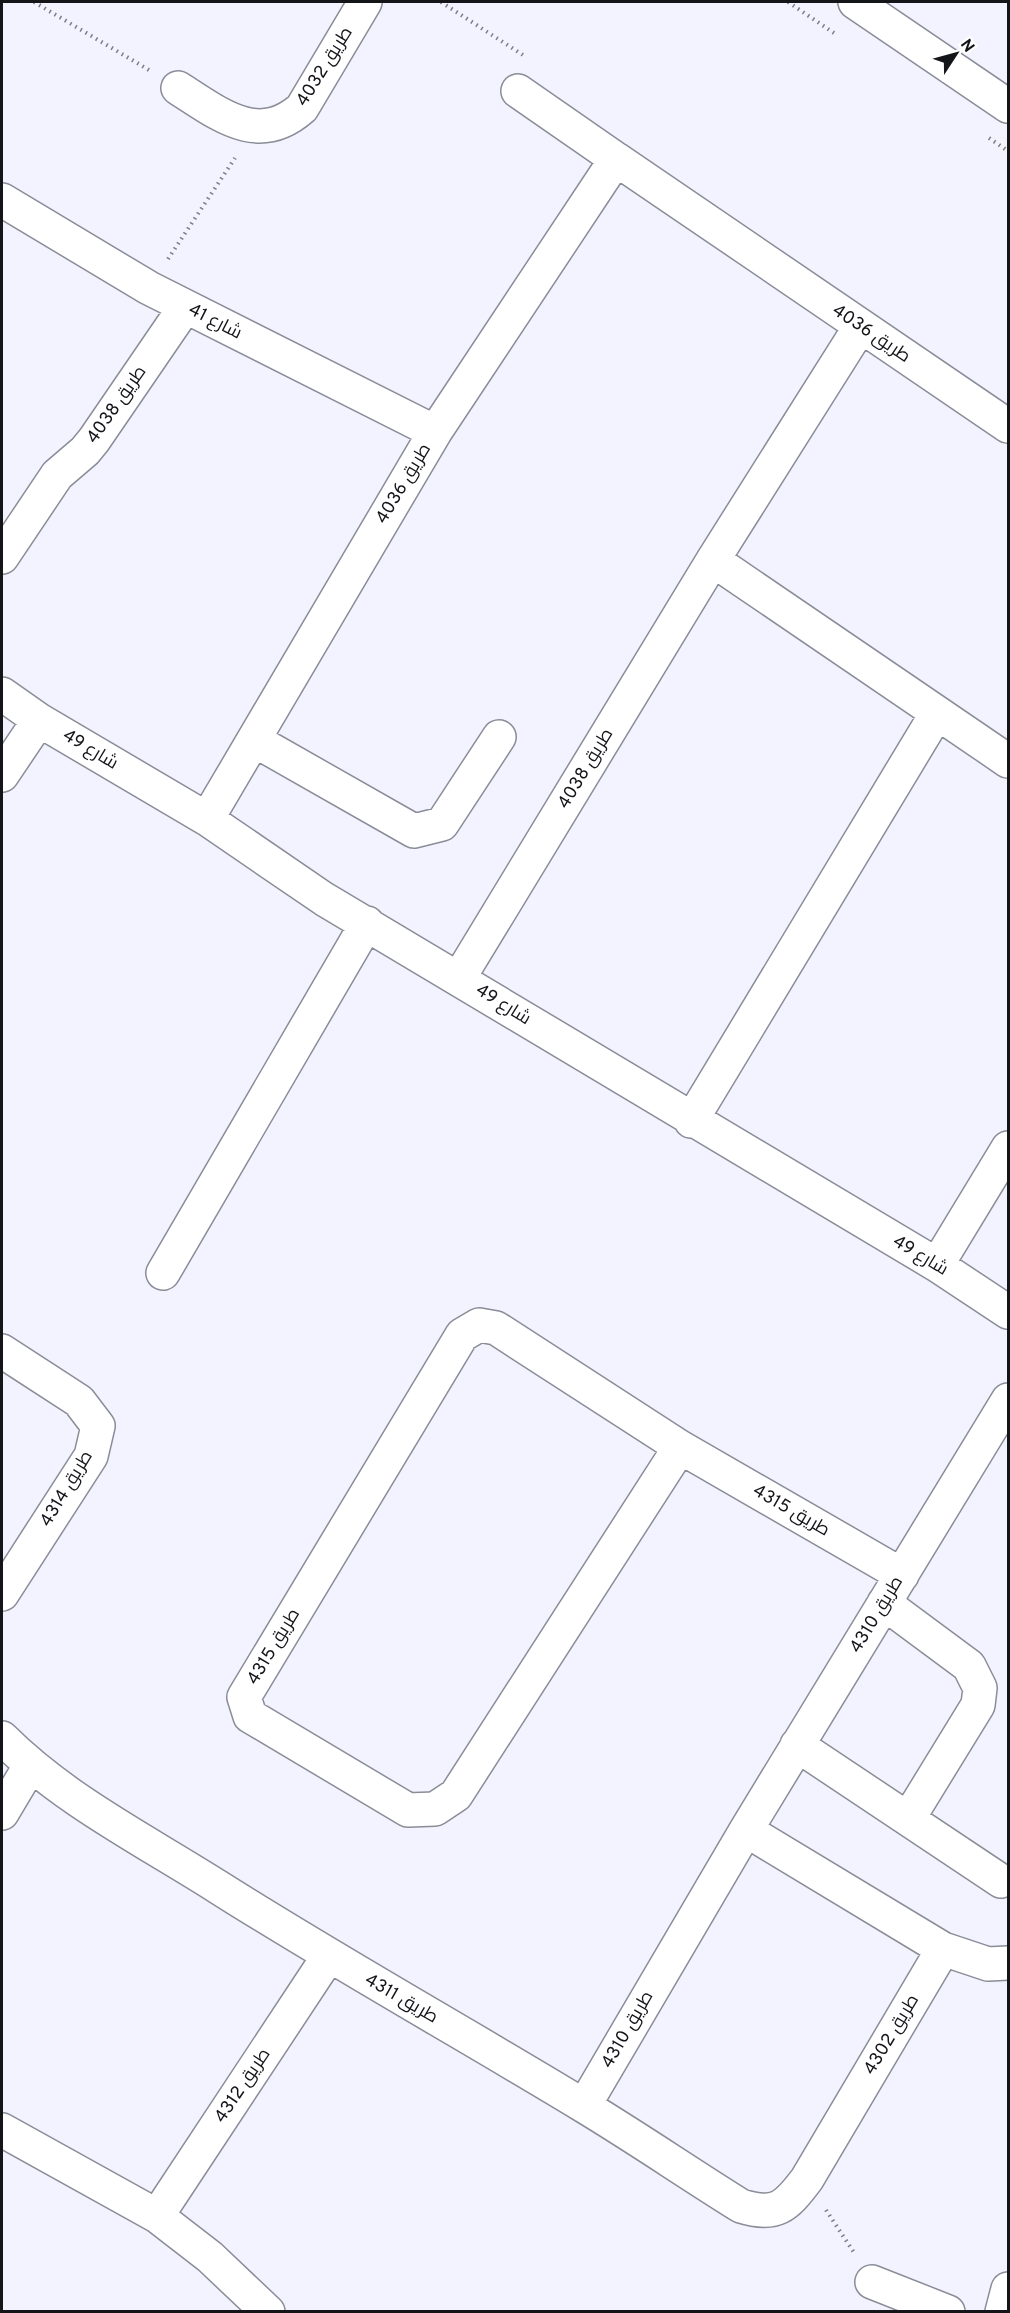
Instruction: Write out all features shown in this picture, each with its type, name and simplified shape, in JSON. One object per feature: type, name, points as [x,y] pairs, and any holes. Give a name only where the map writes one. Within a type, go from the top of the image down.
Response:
[{"type":"street","name":"طريق 4032","points":[[255,127],[283,121],[302,108],[365,2]]},
{"type":"street","points":[[855,2],[1008,106]]},
{"type":"street","points":[[178,88],[235,122],[255,127]]},
{"type":"street","name":"طريق 4036","points":[[518,91],[860,327],[1008,426]]},
{"type":"street","name":"طريق 4036","points":[[207,819],[435,432],[616,159]]},
{"type":"street","name":"شارع 41","points":[[2,200],[149,288],[435,432]]},
{"type":"street","name":"طريق 4038","points":[[2,557],[57,475],[85,451],[94,440],[185,307]]},
{"type":"street","name":"طريق 4038","points":[[459,978],[713,560],[860,327]]},
{"type":"street","points":[[713,560],[1008,761]]},
{"type":"street","name":"شارع 49","points":[[2,694],[39,720],[207,819],[324,899],[459,978],[691,1121],[937,1266],[1008,1312]]},
{"type":"street","points":[[691,1121],[937,712]]},
{"type":"street","points":[[2,774],[39,720]]},
{"type":"street","points":[[254,740],[414,831],[442,824],[499,737]]},
{"type":"street","points":[[163,1273],[367,924]]},
{"type":"street","points":[[937,1266],[1008,1148]]},
{"type":"street","name":"طريق 4315","points":[[680,1447],[456,1796],[435,1809],[408,1810],[250,1716],[244,1697],[462,1335],[479,1325],[496,1328],[680,1447],[902,1575]]},
{"type":"street","name":"طريق 4314","points":[[2,1351],[79,1401],[98,1426],[91,1456],[2,1594]]},
{"type":"street","name":"طريق 4310","points":[[584,2106],[797,1745],[1008,1400]]},
{"type":"street","points":[[884,1603],[969,1666],[980,1688],[978,1705],[908,1819]]},
{"type":"street","name":"طريق 4311","points":[[2,1738],[30,1766],[86,1806],[328,1957],[584,2106],[741,2206],[761,2212],[778,2209],[790,2201],[807,2179]]},
{"type":"street","points":[[797,1745],[1001,1881]]},
{"type":"street","points":[[2,1813],[30,1766]]},
{"type":"street","points":[[746,1830],[943,1949],[988,1964],[1008,1963]]},
{"type":"street","name":"طريق 4302","points":[[807,2179],[943,1949]]},
{"type":"street","name":"طريق 4312","points":[[157,2216],[328,1957]]},
{"type":"street","points":[[2,2130],[157,2216],[210,2257],[268,2312]]},
{"type":"street","points":[[872,2282],[948,2312]]},
{"type":"street","points":[[1002,2312],[1008,2289]]},
{"type":"path","points":[[34,2],[178,88]]},
{"type":"path","points":[[441,2],[532,61],[518,91]]},
{"type":"path","points":[[149,288],[255,127]]},
{"type":"path","points":[[807,2179],[872,2282]]}]
